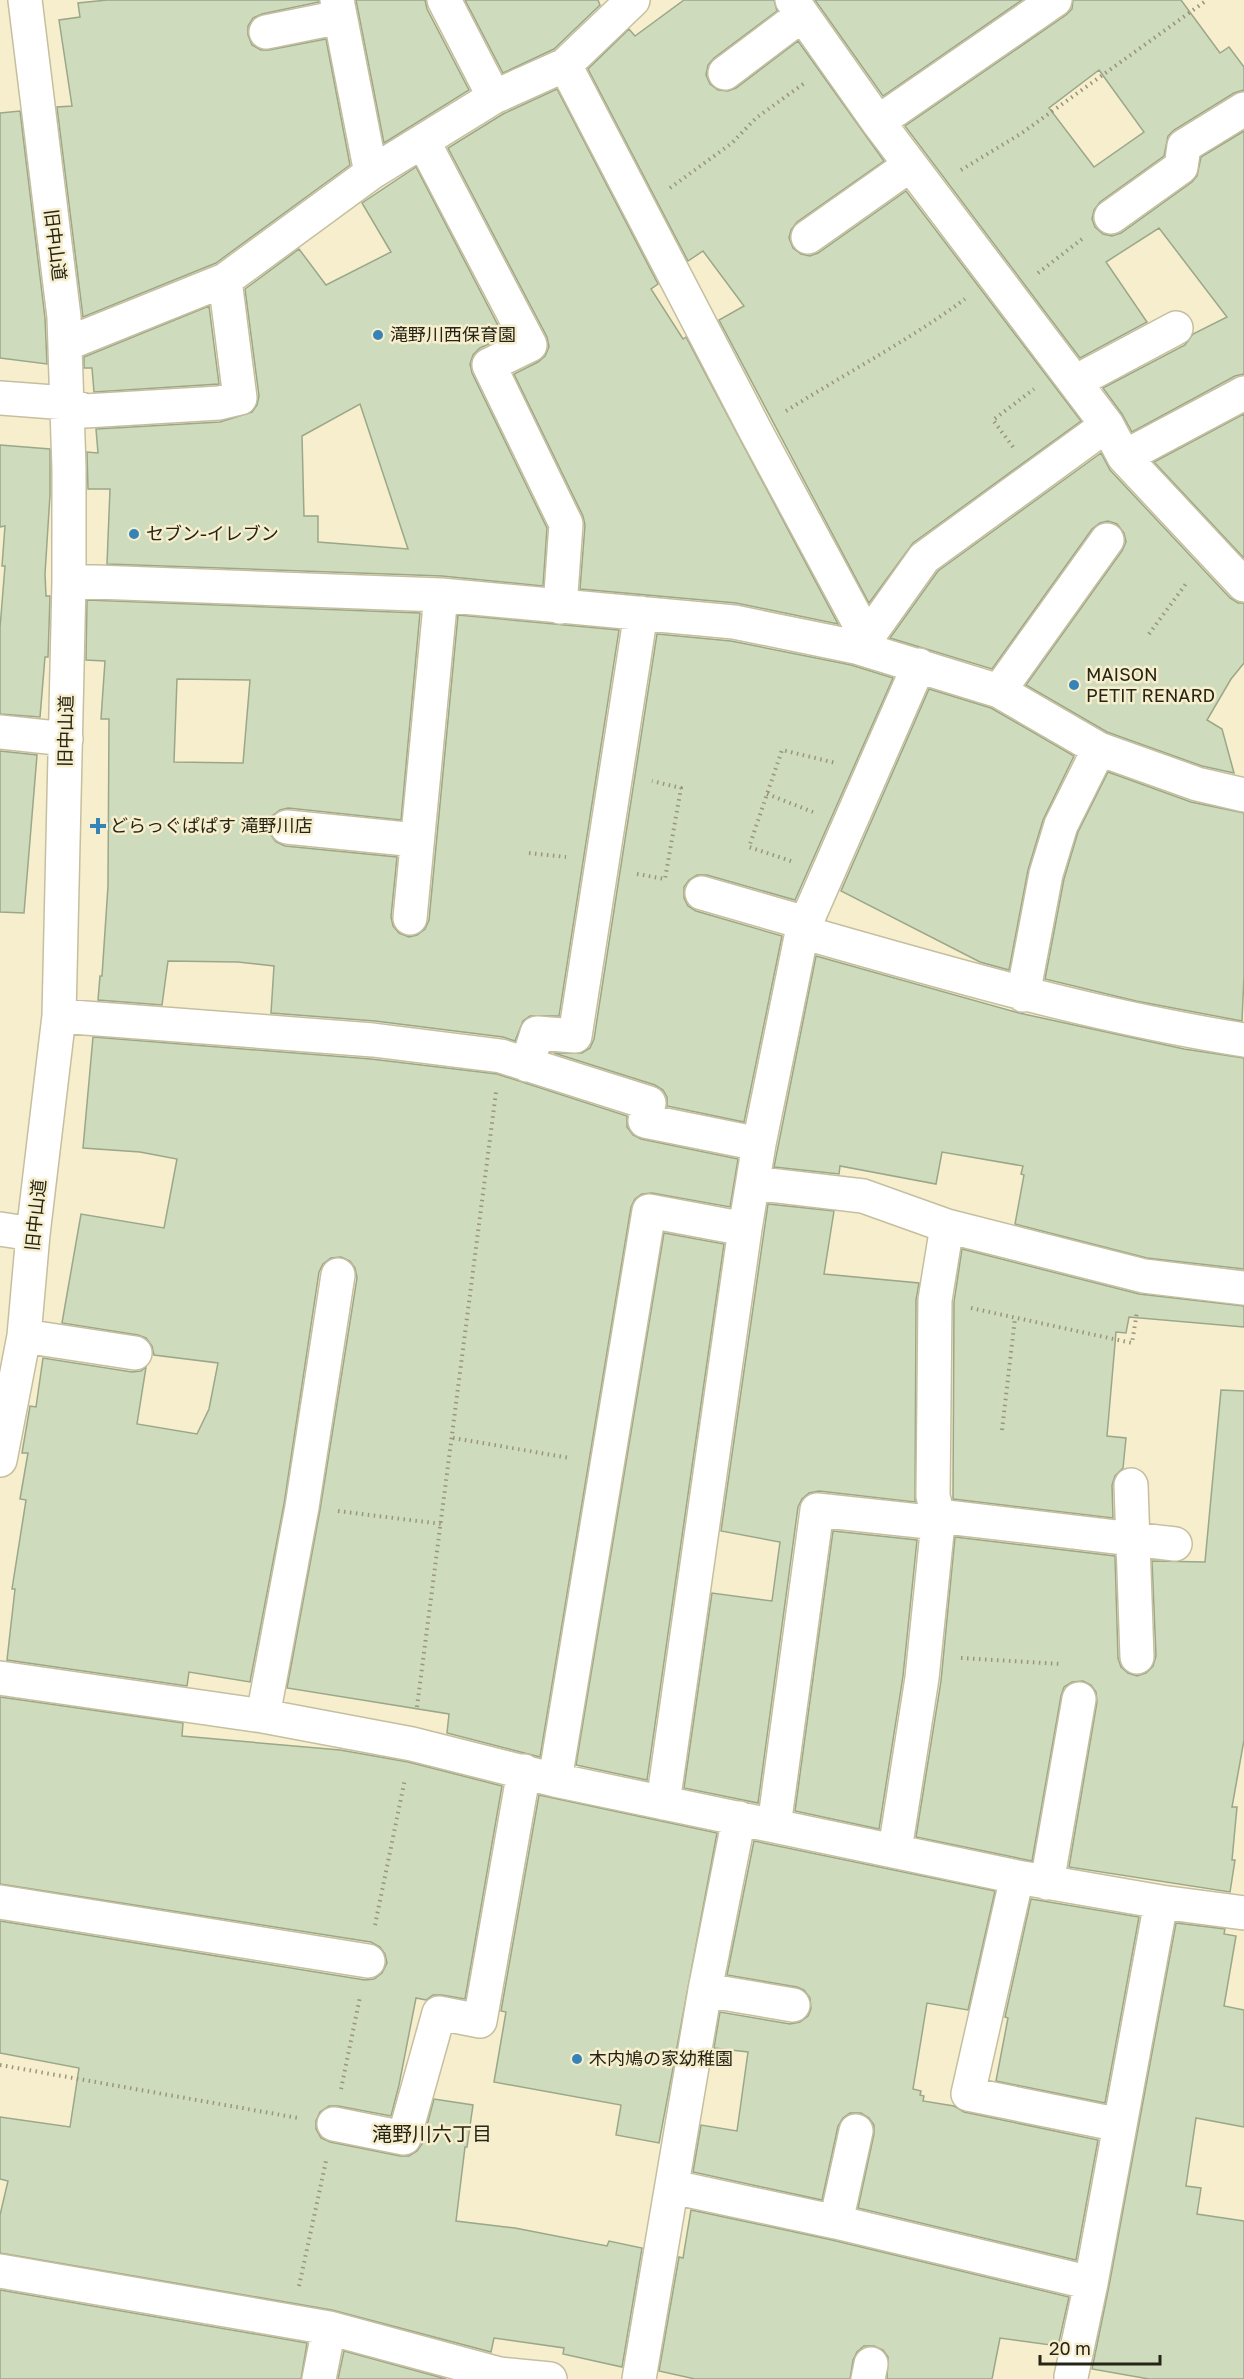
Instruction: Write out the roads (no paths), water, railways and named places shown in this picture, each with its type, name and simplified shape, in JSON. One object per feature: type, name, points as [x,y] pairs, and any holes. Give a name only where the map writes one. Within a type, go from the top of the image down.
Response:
[{"type":"street","name":"旧中山道","points":[[0,1460],[24,1336],[33,1234],[59,1016],[69,581],[64,317],[25,0]]},
{"type":"street","points":[[444,0],[495,97]]},
{"type":"street","points":[[66,344],[225,280],[371,173],[495,97],[565,65],[633,0]]},
{"type":"street","points":[[878,122],[1055,0]]},
{"type":"street","points":[[266,32],[339,8],[371,173]]},
{"type":"street","points":[[726,73],[797,8],[878,122],[1107,425],[1124,457],[1244,585]]},
{"type":"street","points":[[565,65],[755,430],[862,643]]},
{"type":"street","points":[[1112,217],[1181,167],[1184,146],[1244,109]]},
{"type":"street","points":[[423,141],[530,345],[489,365],[566,524],[560,607]]},
{"type":"street","points":[[808,237],[919,177]]},
{"type":"street","points":[[0,398],[67,403],[85,411],[219,403],[240,398],[225,280]]},
{"type":"street","points":[[1070,375],[1176,328]]},
{"type":"street","points":[[1124,457],[1244,393]]},
{"type":"street","points":[[862,643],[924,558],[1107,425]]},
{"type":"street","points":[[999,691],[1107,540]]},
{"type":"street","points":[[69,581],[441,596],[734,621],[862,643],[919,665],[999,691],[1099,749],[1197,784],[1244,795]]},
{"type":"street","points":[[410,918],[441,596]]},
{"type":"street","points":[[514,1060],[537,1033],[575,1036],[641,613]]},
{"type":"street","points":[[663,1803],[745,1229],[759,1144],[804,927],[850,827],[919,665]]},
{"type":"street","points":[[0,732],[66,739]]},
{"type":"street","points":[[1023,995],[1046,874],[1061,825],[1099,749]]},
{"type":"street","points":[[287,827],[416,840]]},
{"type":"street","points":[[702,893],[1023,995],[1168,1028],[1244,1040]]},
{"type":"street","points":[[59,1016],[373,1040],[514,1060],[649,1103],[645,1121],[759,1144]]},
{"type":"street","points":[[753,1183],[863,1197],[947,1226],[1144,1276],[1244,1288]]},
{"type":"street","points":[[334,2124],[404,2138],[439,2013],[480,2021],[539,1776],[607,1464],[649,1211],[745,1229]]},
{"type":"street","points":[[895,1850],[924,1655],[938,1520],[933,1496],[935,1300],[947,1226]]},
{"type":"street","points":[[0,1229],[33,1234]]},
{"type":"street","points":[[263,1716],[302,1507],[338,1275]]},
{"type":"street","points":[[24,1336],[135,1353]]},
{"type":"street","points":[[1131,1485],[1137,1657]]},
{"type":"street","points":[[774,1826],[818,1510],[1175,1544]]},
{"type":"street","points":[[0,1678],[263,1716],[412,1744],[539,1776],[1032,1880],[1161,1902],[1244,1906]]},
{"type":"street","points":[[1079,1699],[1032,1880],[968,2094],[1120,2125]]},
{"type":"street","points":[[639,2379],[705,1990],[739,1818]]},
{"type":"street","points":[[0,1902],[368,1961]]},
{"type":"street","points":[[1071,2377],[1091,2283],[1161,1902]]},
{"type":"street","points":[[705,1990],[793,2005]]},
{"type":"street","points":[[836,2222],[856,2131]]},
{"type":"street","points":[[673,2187],[836,2222],[1091,2283]]},
{"type":"street","points":[[0,2271],[329,2328],[499,2374],[550,2379]]},
{"type":"street","points":[[320,2379],[329,2328]]},
{"type":"place","name":"滝野川西保育園","points":[[378,335]]},
{"type":"place","name":"セブン-イレブン","points":[[134,534]]},
{"type":"place","name":"MAISON PETIT RENARD","points":[[1074,685]]},
{"type":"place","name":"どらっぐぱぱす 滝野川店","points":[[98,826]]},
{"type":"place","name":"木内鳩の家幼稚園","points":[[577,2059]]},
{"type":"district","name":"滝野川六丁目","points":[[432,2134]]}]
